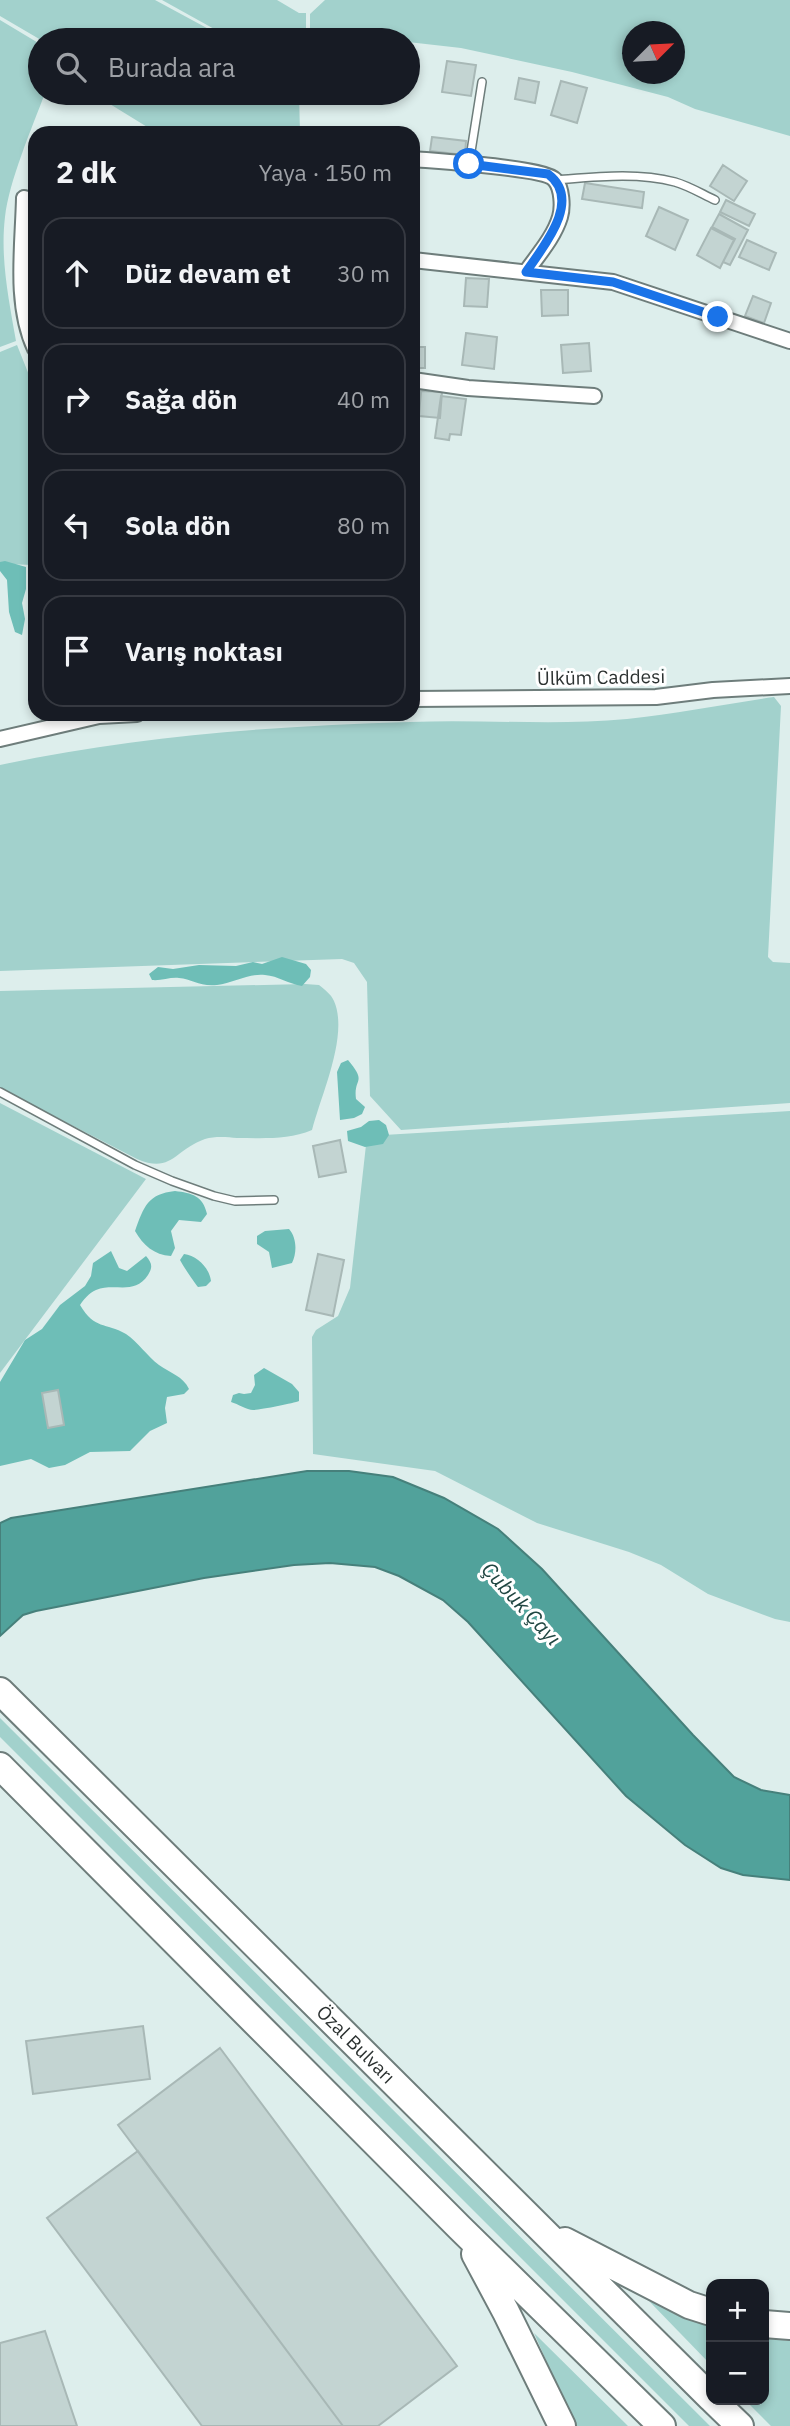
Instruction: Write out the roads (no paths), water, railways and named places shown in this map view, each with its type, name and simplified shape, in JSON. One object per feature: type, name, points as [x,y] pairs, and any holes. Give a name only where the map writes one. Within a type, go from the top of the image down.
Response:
[{"type":"highway","name":"Özal Bulvarı","points":[[0,1691],[706,2393]]},
{"type":"highway","points":[[0,1766],[460,2228],[662,2426]]},
{"type":"highway","points":[[460,2228],[506,2312],[562,2426]]},
{"type":"highway","points":[[543,2230],[689,2305],[706,2310]]},
{"type":"highway","points":[[769,2324],[790,2326]]},
{"type":"highway","name":"Özal Bulvarı","points":[[718,2405],[740,2426]]},
{"type":"street","points":[[420,160],[548,174],[555,180],[560,190],[561,215],[552,234],[526,272]]},
{"type":"street","points":[[28,199],[24,198],[23,281],[28,331]]},
{"type":"street","points":[[420,261],[613,282],[790,341]]},
{"type":"street","points":[[420,381],[468,388],[594,396]]},
{"type":"street","name":"Ülküm Caddesi","points":[[420,699],[656,697],[713,690],[790,686]]},
{"type":"street","points":[[0,739],[74,721]]},
{"type":"lane","points":[[469,164],[482,82]]},
{"type":"lane","points":[[555,180],[628,176],[661,179],[715,200]]},
{"type":"lane","points":[[0,1093],[135,1165],[172,1181],[235,1201],[274,1200]]},
{"type":"water","name":"Çubuk Çayı","points":[[307,1471],[349,1471],[393,1477],[444,1498],[498,1529],[542,1569],[734,1777],[761,1790],[790,1795],[790,1880],[743,1875],[721,1868],[685,1845],[626,1796],[468,1622],[443,1600],[399,1576],[375,1567],[330,1563],[294,1565],[204,1578],[36,1611],[23,1615],[0,1636],[0,1523],[11,1518]]}]
